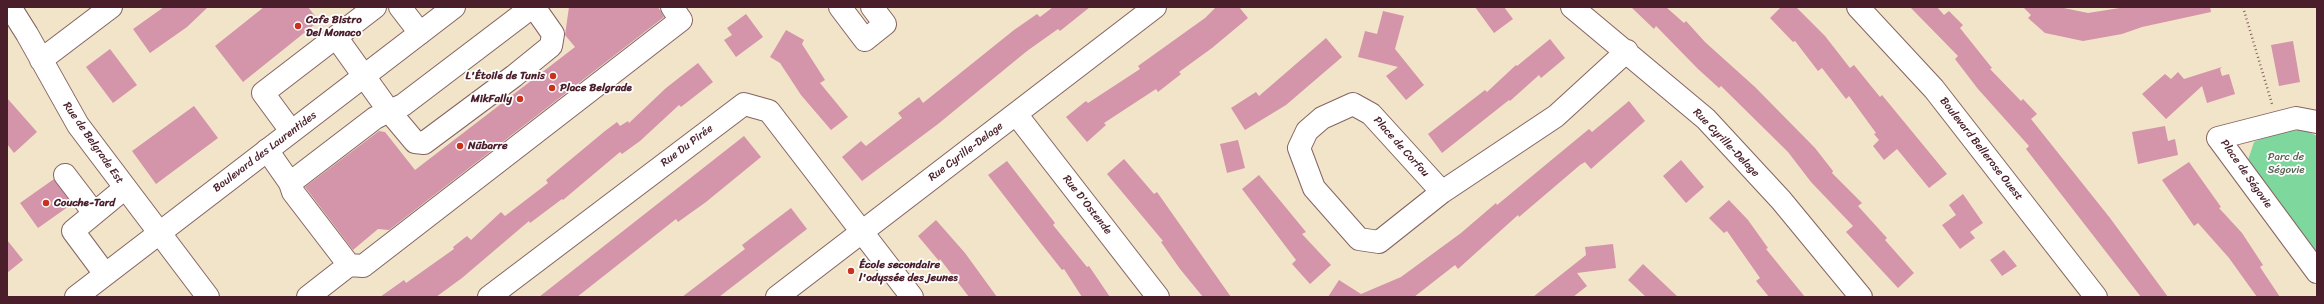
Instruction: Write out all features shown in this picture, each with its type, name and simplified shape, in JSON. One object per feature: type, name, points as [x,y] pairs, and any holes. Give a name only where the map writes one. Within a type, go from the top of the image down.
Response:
[{"type":"street","name":"Rue de Belgrade Est","points":[[10,7],[78,125],[208,297]]},
{"type":"street","points":[[41,60],[111,7]]},
{"type":"street","points":[[291,131],[263,93],[375,7]]},
{"type":"street","points":[[400,7],[420,33]]},
{"type":"street","name":"Boulevard des Laurentides","points":[[76,297],[454,7]]},
{"type":"street","points":[[290,183],[375,118],[389,111],[402,105],[533,7],[553,34],[551,46],[424,143],[415,142],[389,111],[336,37]]},
{"type":"street","points":[[350,266],[363,266],[681,20],[672,7]]},
{"type":"street","points":[[840,7],[864,40],[884,24],[872,7]]},
{"type":"street","name":"Rue Cyrille-Delage","points":[[778,297],[1155,7]]},
{"type":"street","name":"Rue Cyrille-Delage","points":[[1572,7],[1706,119],[1781,200],[1861,297]]},
{"type":"street","name":"Boulevard Bellerose Ouest","points":[[1858,7],[1934,89],[2096,297]]},
{"type":"street","name":"Place de Corfou","points":[[1442,192],[1371,114],[1354,104],[1317,123],[1307,131],[1300,148],[1314,188],[1359,239],[1379,242],[1442,192],[1556,116],[1627,52]]},
{"type":"street","name":"Rue Du Pirée","points":[[489,297],[744,104],[769,111],[861,232]]},
{"type":"street","name":"Rue D'Ostende","points":[[1016,114],[1158,297]]},
{"type":"street","name":"Place de Ségovie","points":[[2317,122],[2296,118],[2218,138],[2317,272]]},
{"type":"street","points":[[267,150],[290,183],[293,192],[350,266]]},
{"type":"street","points":[[65,175],[94,214]]},
{"type":"street","points":[[106,274],[73,230],[125,188]]},
{"type":"street","points":[[861,232],[912,297]]},
{"type":"street","points":[[308,297],[392,234]]},
{"type":"path","points":[[2243,7],[2278,123]]},
{"type":"green space","name":"Parc de Ségovie","points":[[2296,130],[2305,130],[2317,136],[2317,253],[2250,168],[2248,160],[2254,142],[2265,137]]},
{"type":"building","points":[[164,7],[208,7],[187,27],[150,53],[133,29]]},
{"type":"building","points":[[264,7],[308,7],[319,21],[243,82],[215,46]]},
{"type":"building","name":"Place Belgrade","points":[[569,7],[658,7],[664,17],[389,230],[378,229],[353,250],[305,187],[379,131],[385,132],[415,170],[575,47],[565,35]]},
{"type":"building","points":[[1053,7],[1090,7],[1060,31],[1058,29],[1027,51],[938,124],[862,181],[842,157],[861,141],[866,146],[902,118],[898,113],[919,97],[923,103],[1014,30],[1037,14],[1040,17]]},
{"type":"building","points":[[1216,7],[1239,7],[1248,18],[1212,48],[1179,72],[1181,74],[1158,92],[1156,89],[1104,123],[1106,125],[1087,142],[1066,117],[1086,101],[1088,103],[1140,69],[1138,66],[1205,18]]},
{"type":"building","points":[[1475,7],[1504,7],[1513,19],[1494,33]]},
{"type":"building","points":[[1631,7],[1666,7],[1684,23],[1686,21],[1705,42],[1755,87],[1815,148],[1833,171],[1832,173],[1862,203],[1858,206],[1887,238],[1885,240],[1914,273],[1898,288],[1846,232],[1853,226],[1811,182],[1788,152],[1721,86],[1719,88],[1656,26],[1654,29]]},
{"type":"building","points":[[1781,7],[1796,7],[1825,36],[1850,68],[1854,65],[1880,97],[1882,95],[1947,174],[1929,188],[1897,149],[1884,160],[1873,146],[1879,140],[1874,134],[1876,133],[1849,96],[1846,99],[1822,68],[1818,71],[1795,41],[1793,42],[1770,18]]},
{"type":"building","points":[[1910,7],[1937,7],[1944,15],[1949,11],[1963,25],[1960,28],[1992,68],[1990,69],[2021,101],[2023,99],[2037,114],[2031,119],[2110,218],[2168,297],[2141,297],[2026,149],[2029,146],[1978,89],[1955,59],[1958,56]]},
{"type":"building","points":[[2023,7],[2059,7],[2088,13],[2126,7],[2210,7],[2211,12],[2142,27],[2122,34],[2083,41],[2045,33],[2028,18],[2031,15]]},
{"type":"building","points":[[1383,11],[1404,16],[1395,49],[1424,85],[1406,100],[1386,76],[1398,67],[1358,57],[1365,31],[1377,34]]},
{"type":"building","points":[[746,14],[763,37],[736,57],[724,40],[732,35],[727,28]]},
{"type":"building","points":[[786,30],[804,40],[802,44],[825,80],[820,83],[848,117],[831,130],[801,95],[780,63],[770,57]]},
{"type":"building","points":[[1326,38],[1342,57],[1286,105],[1245,130],[1231,108],[1256,92],[1259,96]]},
{"type":"building","points":[[1550,39],[1565,58],[1541,78],[1539,75],[1510,101],[1509,100],[1442,153],[1428,134],[1485,90],[1487,92],[1516,65],[1517,66]]},
{"type":"building","points":[[2293,41],[2300,82],[2279,86],[2271,45]]},
{"type":"building","points":[[110,49],[137,85],[113,103],[86,67]]},
{"type":"building","points":[[698,63],[713,82],[681,107],[679,105],[640,141],[622,154],[620,152],[563,200],[562,199],[530,223],[529,221],[462,278],[436,297],[380,297],[404,280],[406,283],[454,249],[453,247],[467,236],[471,240],[501,212],[505,216],[548,183],[546,180],[605,131],[617,122],[620,126],[628,121],[629,123],[666,88]]},
{"type":"building","points":[[2222,67],[2220,69],[2222,76],[2229,74],[2235,94],[2207,103],[2202,86],[2166,119],[2142,94],[2165,74],[2171,79],[2178,72],[2184,79]]},
{"type":"building","points":[[7,98],[37,132],[14,153],[7,144]]},
{"type":"building","points":[[1629,101],[1645,121],[1591,169],[1585,162],[1580,165],[1519,217],[1518,215],[1458,269],[1455,265],[1414,297],[1328,297],[1339,280],[1361,294],[1401,277],[1461,233],[1496,203],[1497,205],[1589,129],[1592,132]]},
{"type":"building","points":[[194,106],[218,138],[156,184],[132,151]]},
{"type":"building","points":[[2165,126],[2168,141],[2175,139],[2178,155],[2138,164],[2132,132]]},
{"type":"building","points":[[744,136],[761,157],[706,202],[678,222],[676,219],[577,297],[539,297]]},
{"type":"building","points":[[1238,140],[1245,168],[1227,173],[1220,144]]},
{"type":"building","points":[[1124,159],[1154,194],[1157,192],[1231,297],[1203,297],[1180,269],[1161,242],[1163,241],[1107,174]]},
{"type":"building","points":[[1681,160],[1704,187],[1686,203],[1663,176]]},
{"type":"building","points":[[1007,161],[1055,223],[1053,225],[1087,267],[1089,266],[1110,297],[1082,297],[1064,269],[1062,270],[988,175]]},
{"type":"building","points":[[2189,162],[2221,207],[2219,208],[2242,233],[2263,265],[2260,267],[2280,297],[2257,297],[2229,258],[2198,223],[2194,226],[2162,180]]},
{"type":"building","points":[[1259,175],[1306,232],[1302,234],[1331,265],[1310,284],[1292,264],[1296,260],[1242,189]]},
{"type":"building","points":[[54,179],[72,204],[38,228],[20,203]]},
{"type":"building","points":[[1963,194],[1983,223],[1970,232],[1975,238],[1960,249],[1942,225],[1956,215],[1949,205]]},
{"type":"building","points":[[1729,200],[1748,220],[1768,248],[1766,249],[1805,297],[1769,297],[1756,281],[1760,278],[1727,231],[1724,233],[1709,218]]},
{"type":"building","points":[[791,208],[807,229],[719,297],[682,297],[745,249],[742,245]]},
{"type":"building","points":[[936,220],[965,253],[997,297],[969,297],[940,259],[939,261],[918,236]]},
{"type":"building","points":[[7,240],[23,260],[7,273]]},
{"type":"building","points":[[1613,244],[1616,268],[1577,273],[1587,286],[1573,297],[1533,297],[1586,255],[1585,247]]},
{"type":"building","points":[[2004,250],[2017,266],[2002,276],[1990,260]]},
{"type":"building","points":[[1643,264],[1678,297],[1646,297],[1628,280]]},
{"type":"place","name":"Cafe Bistro Del Monaco","points":[[298,26]]},
{"type":"place","name":"L'Étoile de Tunis","points":[[553,76]]},
{"type":"place","name":"Place Belgrade","points":[[552,88]]},
{"type":"place","name":"MikFally","points":[[520,99]]},
{"type":"place","name":"Nūbarre","points":[[460,146]]},
{"type":"place","name":"Couche-Tard","points":[[46,203]]},
{"type":"place","name":"École secondaire l'odyssée des jeunes","points":[[851,271]]}]
